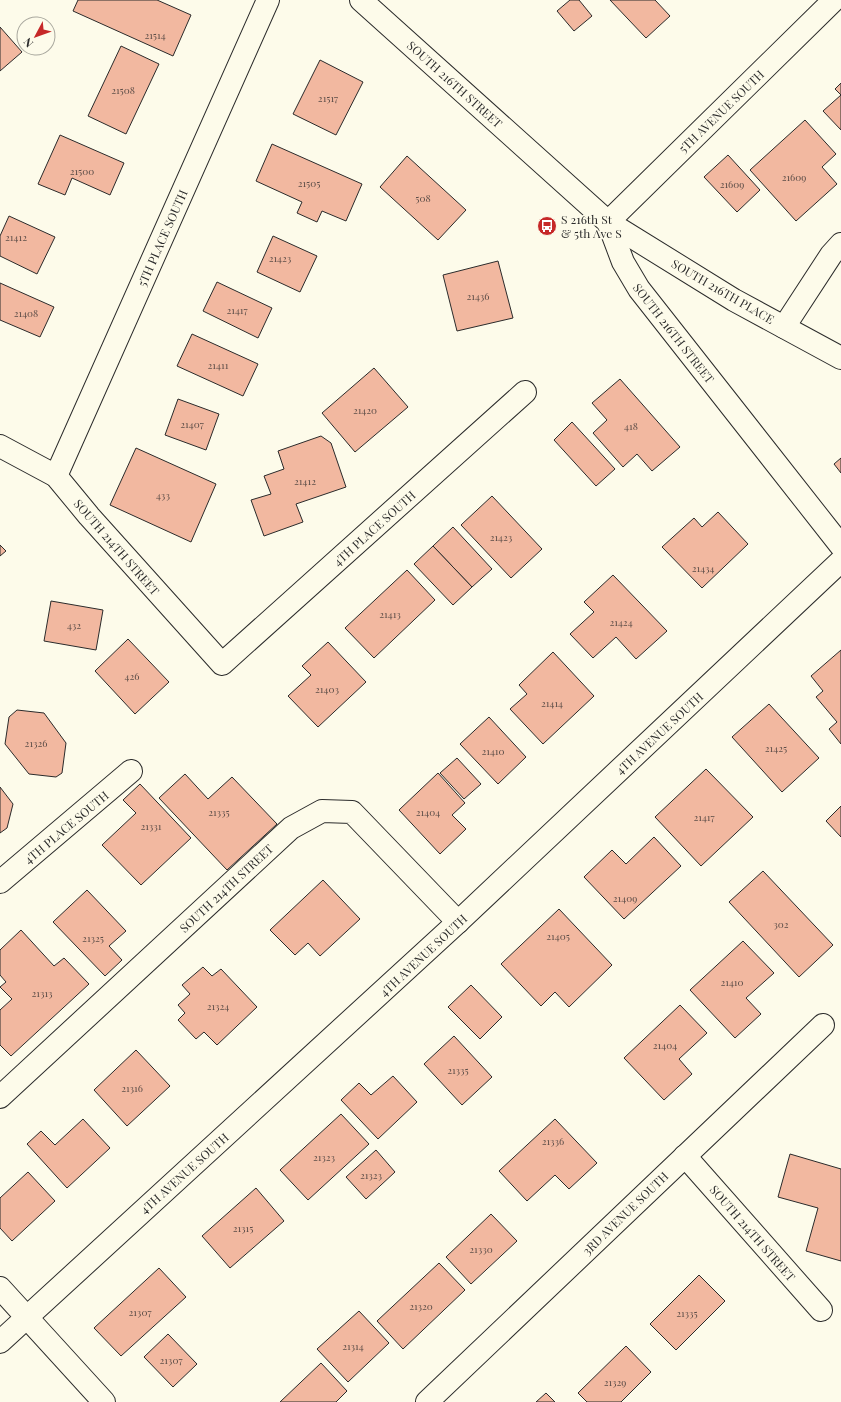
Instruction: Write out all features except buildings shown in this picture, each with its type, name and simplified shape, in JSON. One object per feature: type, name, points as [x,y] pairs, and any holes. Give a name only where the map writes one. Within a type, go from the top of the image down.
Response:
[{"type":"street","name":"5TH PLACE SOUTH","points":[[56,476],[268,0]]},
{"type":"street","name":"SOUTH 216TH STREET","points":[[361,0],[608,222],[623,262],[639,289],[841,546]]},
{"type":"street","name":"5TH AVENUE SOUTH","points":[[608,222],[834,0]]},
{"type":"street","name":"SOUTH 216TH PLACE","points":[[608,222],[734,300],[841,358]]},
{"type":"street","points":[[784,327],[831,255],[841,244]]},
{"type":"street","name":"4TH PLACE SOUTH","points":[[222,664],[525,392]]},
{"type":"street","name":"SOUTH 214TH STREET","points":[[0,446],[56,476],[88,516],[222,664]]},
{"type":"street","name":"4TH AVENUE SOUTH","points":[[0,1342],[458,922],[841,561]]},
{"type":"street","name":"4TH PLACE SOUTH","points":[[0,882],[131,771]]},
{"type":"street","name":"SOUTH 214TH STREET","points":[[0,1097],[291,828],[322,812],[352,812],[458,922]]},
{"type":"street","name":"3RD AVENUE SOUTH","points":[[427,1402],[823,1025]]},
{"type":"street","name":"SOUTH 214TH STREET","points":[[686,1156],[821,1310]]},
{"type":"street","points":[[0,1288],[104,1402]]},
{"type":"place","name":"S 216th St & 5th Ave S","points":[[547,226]]}]
